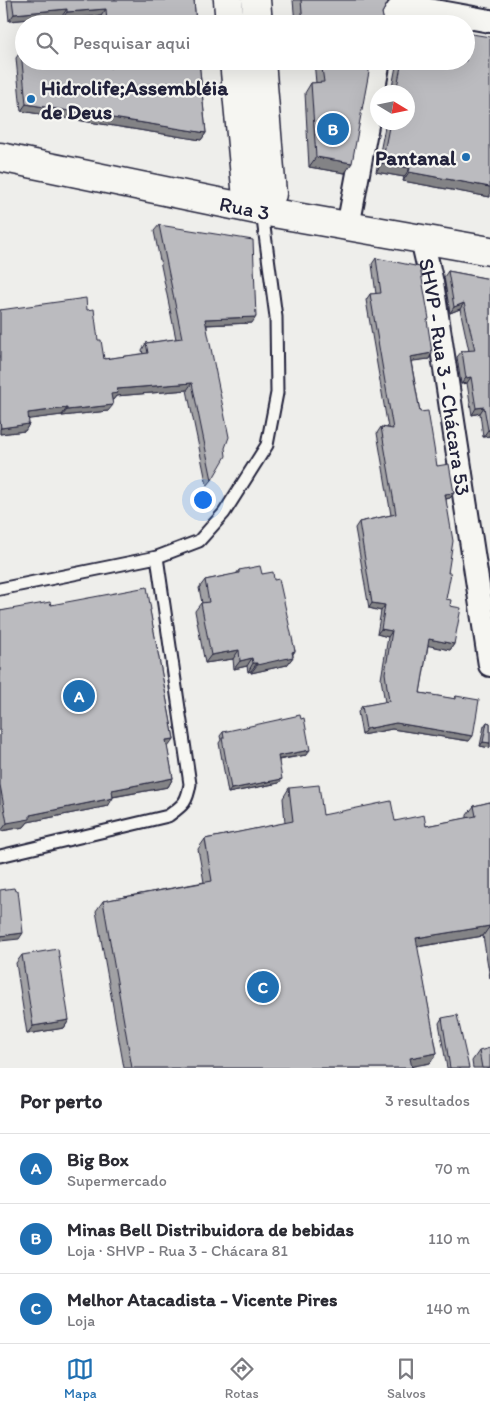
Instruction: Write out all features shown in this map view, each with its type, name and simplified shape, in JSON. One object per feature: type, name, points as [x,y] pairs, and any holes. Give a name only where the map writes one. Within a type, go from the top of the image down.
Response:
[{"type":"main road","points":[[228,0],[229,15]]},
{"type":"main road","points":[[256,0],[257,15]]},
{"type":"main road","points":[[235,70],[247,198],[262,211],[272,194],[263,70]]},
{"type":"main road","name":"Rua 3","points":[[0,157],[262,211],[490,251]]},
{"type":"street","points":[[394,15],[398,9],[407,6],[457,15]]},
{"type":"street","points":[[475,18],[490,21]]},
{"type":"street","points":[[348,227],[377,70]]},
{"type":"street","name":"SHVP - Rua 3 - Chácara 53","points":[[422,239],[432,283],[483,576],[490,665]]},
{"type":"lane","points":[[0,588],[157,557],[199,541],[224,513],[267,445],[277,392],[276,317],[262,211]]},
{"type":"lane","points":[[0,856],[168,816],[183,805],[186,800],[190,784],[157,557]]},
{"type":"building","points":[[12,0],[194,0],[195,15],[106,15],[106,9],[67,12],[67,9],[14,14]]},
{"type":"building","points":[[301,0],[389,0],[382,15],[302,15]]},
{"type":"building","points":[[475,34],[490,37],[490,187],[409,172],[410,168],[382,163],[388,130],[415,130],[415,85],[397,85],[400,70],[475,70]]},
{"type":"building","points":[[23,70],[200,70],[206,133],[26,104]]},
{"type":"building","points":[[322,70],[369,70],[352,163],[316,157],[311,83],[324,82]]},
{"type":"building","points":[[159,225],[253,240],[256,317],[205,319],[229,437],[225,448],[226,456],[212,480],[192,383],[117,389],[118,393],[111,394],[113,405],[28,413],[29,424],[1,428],[0,310],[86,298],[87,310],[94,309],[98,340],[101,340],[104,359],[148,353],[146,343],[182,338]]},
{"type":"building","points":[[376,258],[420,267],[429,319],[427,320],[432,353],[410,357],[420,412],[428,411],[437,466],[449,464],[454,493],[445,494],[453,541],[448,573],[451,573],[446,599],[451,600],[450,606],[461,608],[454,644],[429,639],[420,693],[456,699],[456,696],[479,700],[473,736],[396,723],[366,729],[362,706],[389,701],[385,673],[392,631],[381,629],[385,605],[372,603],[359,522],[396,514],[381,427],[393,429],[370,294],[381,293]]},
{"type":"building","points":[[448,271],[490,279],[490,430],[488,430],[484,407],[476,408],[471,377],[466,378],[462,351],[475,350],[464,303],[454,307]]},
{"type":"building","points":[[260,566],[262,574],[273,572],[274,580],[279,579],[295,651],[292,652],[293,657],[257,665],[257,663],[253,663],[252,658],[240,661],[239,650],[211,655],[201,603],[209,602],[205,580],[239,573],[239,570]]},
{"type":"building","points":[[147,587],[174,739],[166,740],[173,778],[112,790],[113,798],[30,815],[30,819],[7,823],[0,785],[0,611],[50,602],[51,605]]},
{"type":"building","points":[[300,715],[301,719],[304,718],[310,750],[278,756],[282,779],[231,789],[222,738],[224,738],[223,732]]},
{"type":"building","points":[[487,722],[490,723],[490,743],[483,742]]},
{"type":"building","points":[[319,785],[323,815],[391,801],[395,821],[424,815],[426,826],[476,816],[474,806],[490,802],[490,926],[416,938],[437,1053],[410,1058],[412,1068],[132,1068],[103,901],[212,881],[205,839],[293,821],[289,788]]},
{"type":"building","points":[[14,888],[15,891],[18,890],[23,933],[0,936],[0,890]]},
{"type":"building","points":[[58,949],[69,1020],[33,1026],[22,955]]},
{"type":"building","points":[[457,1015],[469,1068],[450,1068],[442,1018]]},
{"type":"building","points":[[490,1048],[490,1068],[482,1068],[479,1051]]},
{"type":"place","name":"Hidrolife;Assembléia de Deus","points":[[31,99]]},
{"type":"place","name":"Minas Bell Distribuidora de bebidas","points":[[333,129]]},
{"type":"place","name":"Pantanal","points":[[466,157]]},
{"type":"place","name":"Big Box","points":[[79,696]]},
{"type":"place","name":"Melhor Atacadista - Vicente Pires","points":[[263,987]]}]
